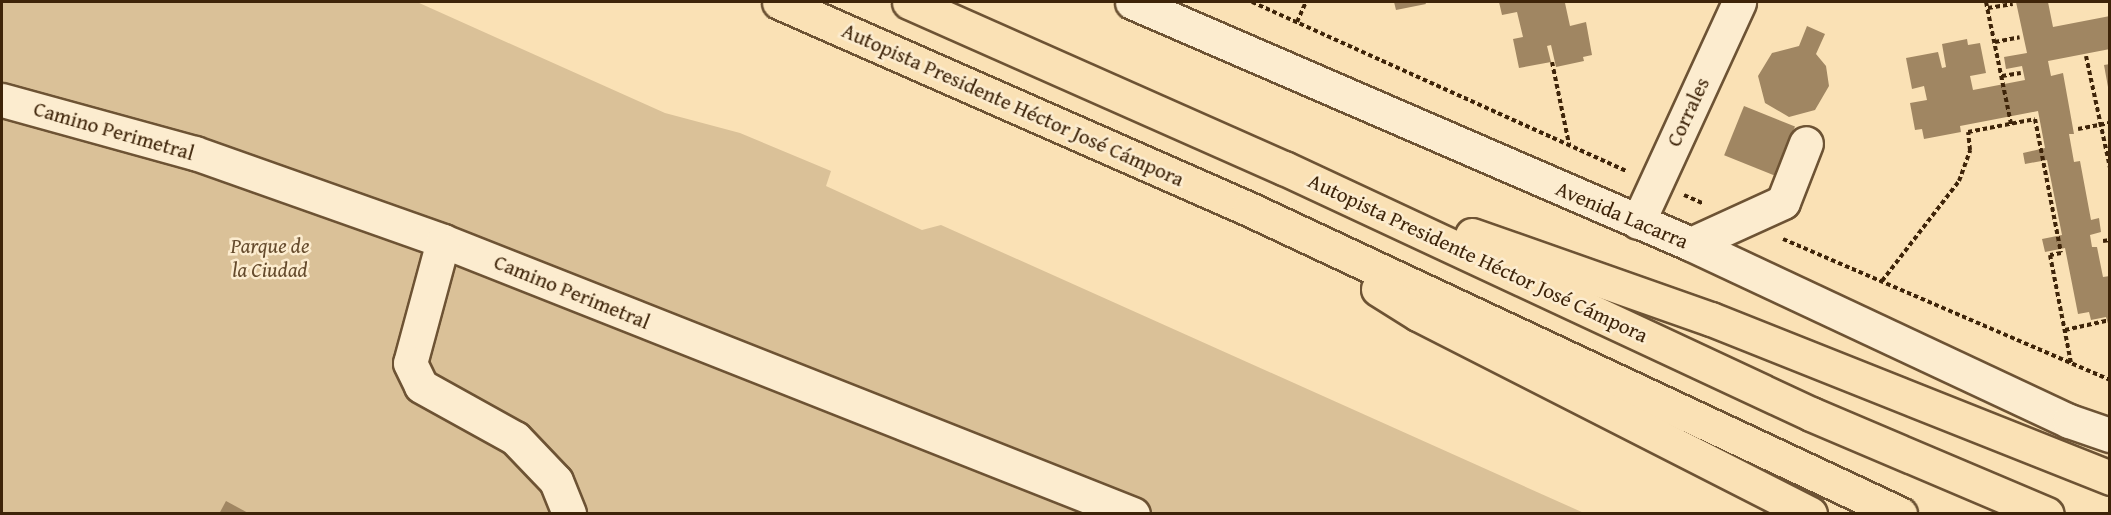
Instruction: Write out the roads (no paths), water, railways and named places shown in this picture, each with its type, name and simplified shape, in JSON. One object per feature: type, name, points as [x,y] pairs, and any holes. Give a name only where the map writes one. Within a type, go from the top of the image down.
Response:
[{"type":"highway","name":"Autopista Presidente Héctor José Cámpora","points":[[779,2],[1249,209],[1900,513]]},
{"type":"highway","name":"Autopista Presidente Héctor José Cámpora","points":[[909,2],[1284,168],[1811,414],[2047,513]]},
{"type":"highway","points":[[1284,168],[1711,320],[2109,478]]},
{"type":"highway","points":[[1249,209],[1418,314],[1810,513]]},
{"type":"street","name":"Avenida Lacarra","points":[[1132,2],[1691,244],[2069,421],[2109,435]]},
{"type":"street","name":"Corrales","points":[[1638,222],[1739,2]]},
{"type":"street","name":"Camino Perimetral","points":[[2,100],[195,153],[443,242],[1133,513]]},
{"type":"street","points":[[1691,244],[1783,202],[1806,143]]},
{"type":"street","points":[[443,242],[410,363],[421,386],[515,438],[556,481],[569,513]]},
{"type":"park label","name":"Parque de la Ciudad","points":[[270,258]]}]
